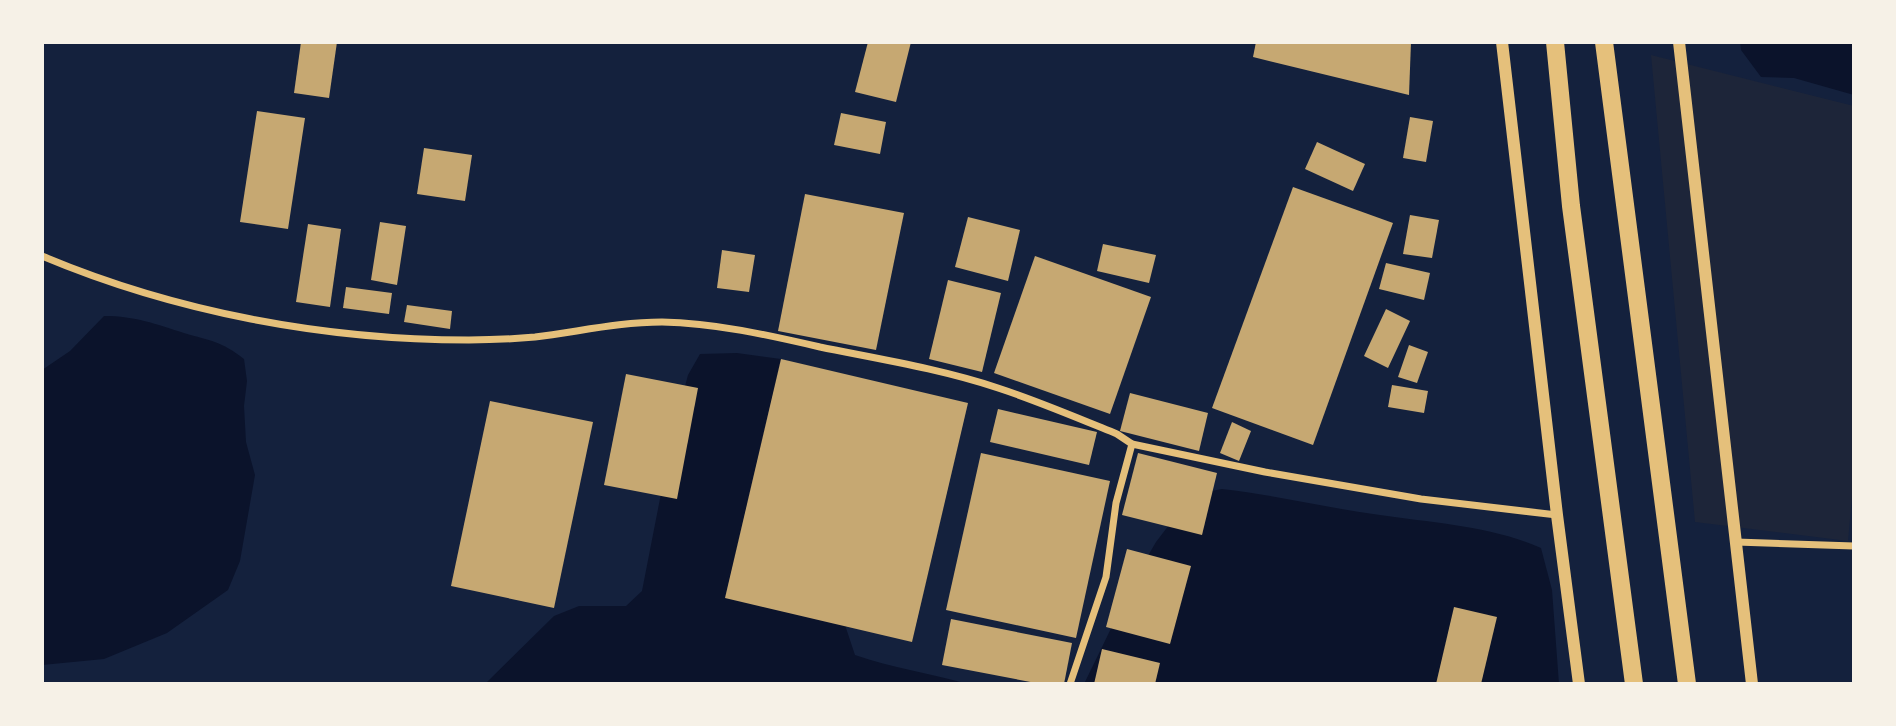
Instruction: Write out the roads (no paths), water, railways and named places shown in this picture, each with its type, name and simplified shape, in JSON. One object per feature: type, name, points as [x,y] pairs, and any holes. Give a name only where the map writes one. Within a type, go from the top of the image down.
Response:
[{"type":"main road","points":[[1555,42],[1571,206],[1634,684]]},
{"type":"main road","points":[[1604,42],[1687,684]]},
{"type":"street","points":[[1502,42],[1579,684]]},
{"type":"street","points":[[1679,42],[1752,684]]},
{"type":"street","points":[[42,256],[92,277],[151,297],[189,306],[300,327],[387,337],[469,340],[520,338],[661,322],[735,328],[997,387],[1117,434],[1132,444],[1265,472],[1421,499],[1557,515]]},
{"type":"street","points":[[1070,684],[1106,577],[1116,503],[1132,444]]},
{"type":"street","points":[[1736,542],[1854,546]]}]
